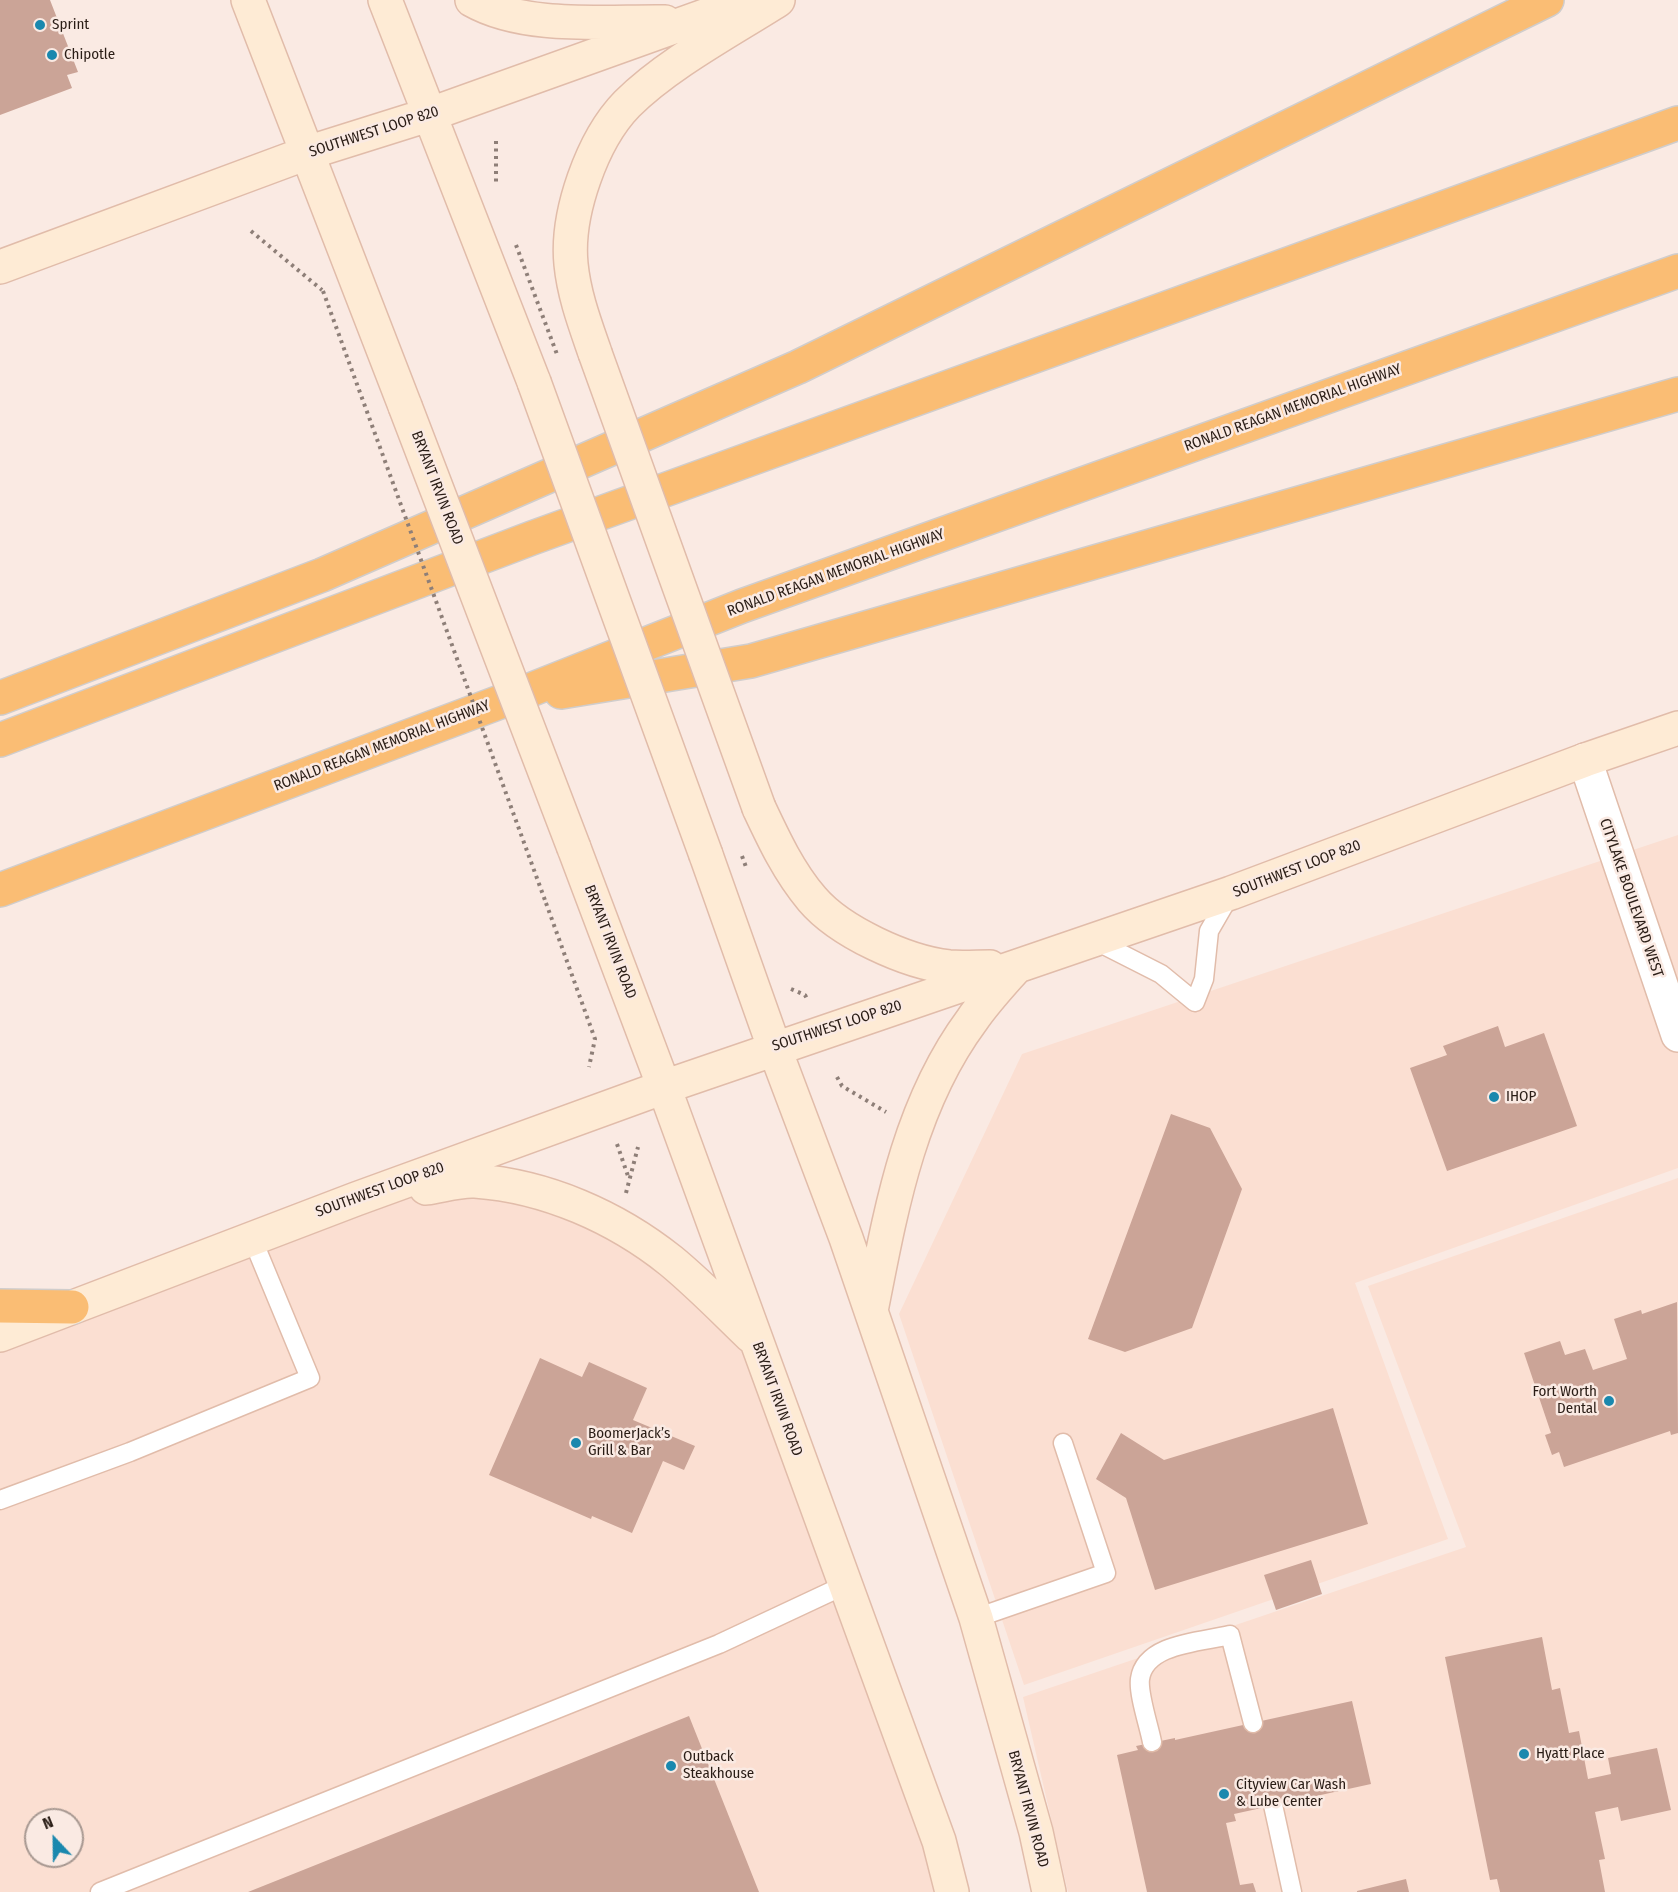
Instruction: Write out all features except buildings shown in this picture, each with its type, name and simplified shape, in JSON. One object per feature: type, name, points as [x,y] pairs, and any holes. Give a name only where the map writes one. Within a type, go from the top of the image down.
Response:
[{"type":"highway","points":[[0,699],[322,575],[798,367],[1547,0]]},
{"type":"highway","points":[[0,740],[532,538],[1678,123]]},
{"type":"highway","name":"RONALD REAGAN MEMORIAL HIGHWAY","points":[[0,890],[500,702],[742,606],[1678,271]]},
{"type":"highway","points":[[500,702],[762,658],[1677,394]]},
{"type":"highway","points":[[0,1306],[72,1307]]},
{"type":"main road","name":"BRYANT IRVIN ROAD","points":[[248,0],[664,1087],[939,1840],[952,1892]]},
{"type":"main road","name":"BRYANT IRVIN ROAD","points":[[385,0],[534,382],[871,1312],[976,1618],[1036,1832],[1049,1892]]},
{"type":"main road","points":[[472,0],[507,14],[541,19],[685,22]]},
{"type":"main road","name":"SOUTHWEST LOOP 820","points":[[0,267],[307,153],[428,115],[749,0]]},
{"type":"main road","points":[[778,0],[657,79],[627,105],[603,138],[584,176],[574,222],[571,263],[580,310],[759,808],[784,860],[813,900],[851,930],[900,954],[949,967],[1016,967]]},
{"type":"main road","name":"SOUTHWEST LOOP 820","points":[[0,1335],[356,1199],[774,1047],[1232,894],[1585,760],[1678,728]]},
{"type":"main road","points":[[871,1312],[903,1163],[921,1112],[971,1020],[1016,967]]},
{"type":"main road","points":[[356,1199],[473,1181],[547,1195],[592,1212],[630,1232],[672,1262],[756,1340]]},
{"type":"street","name":"CITYLAKE BOULEVARD WEST","points":[[1585,760],[1678,1035]]},
{"type":"lane","points":[[1092,939],[1161,974],[1195,1002],[1204,979],[1209,931],[1232,894]]},
{"type":"lane","points":[[0,1500],[130,1452],[310,1378],[252,1238]]},
{"type":"lane","points":[[976,1618],[1106,1573],[1063,1443]]},
{"type":"lane","points":[[100,1892],[719,1644],[845,1585]]},
{"type":"lane","points":[[1152,1742],[1140,1680],[1145,1663],[1160,1652],[1230,1635],[1252,1723]]},
{"type":"lane","points":[[1273,1805],[1292,1892]]},
{"type":"path","points":[[496,141],[496,191]]},
{"type":"path","points":[[251,231],[323,291],[595,1039],[589,1067]]},
{"type":"path","points":[[512,234],[516,245]]},
{"type":"path","points":[[837,1077],[842,1086],[894,1117]]},
{"type":"path","points":[[617,1144],[629,1180]]},
{"type":"path","points":[[623,1203],[638,1147]]},
{"type":"shaded area","points":[[1678,835],[1678,1168],[1355,1283],[1448,1539],[1024,1685],[899,1314],[1022,1054]]},
{"type":"shaded area","points":[[1678,1178],[1678,1892],[1068,1892],[1023,1697],[1466,1547],[1368,1286]]},
{"type":"shaded area","points":[[473,1181],[592,1212],[756,1340],[952,1892],[0,1892],[0,1335],[356,1199]]},
{"type":"place","name":"Sprint","points":[[40,25]]},
{"type":"place","name":"Chipotle","points":[[52,55]]},
{"type":"place","name":"IHOP","points":[[1494,1097]]},
{"type":"place","name":"Fort Worth Dental","points":[[1609,1401]]},
{"type":"place","name":"BoomerJack’s Grill & Bar","points":[[576,1443]]},
{"type":"place","name":"Hyatt Place","points":[[1524,1754]]},
{"type":"place","name":"Outback Steakhouse","points":[[671,1766]]},
{"type":"place","name":"Cityview Car Wash & Lube Center","points":[[1224,1794]]}]
